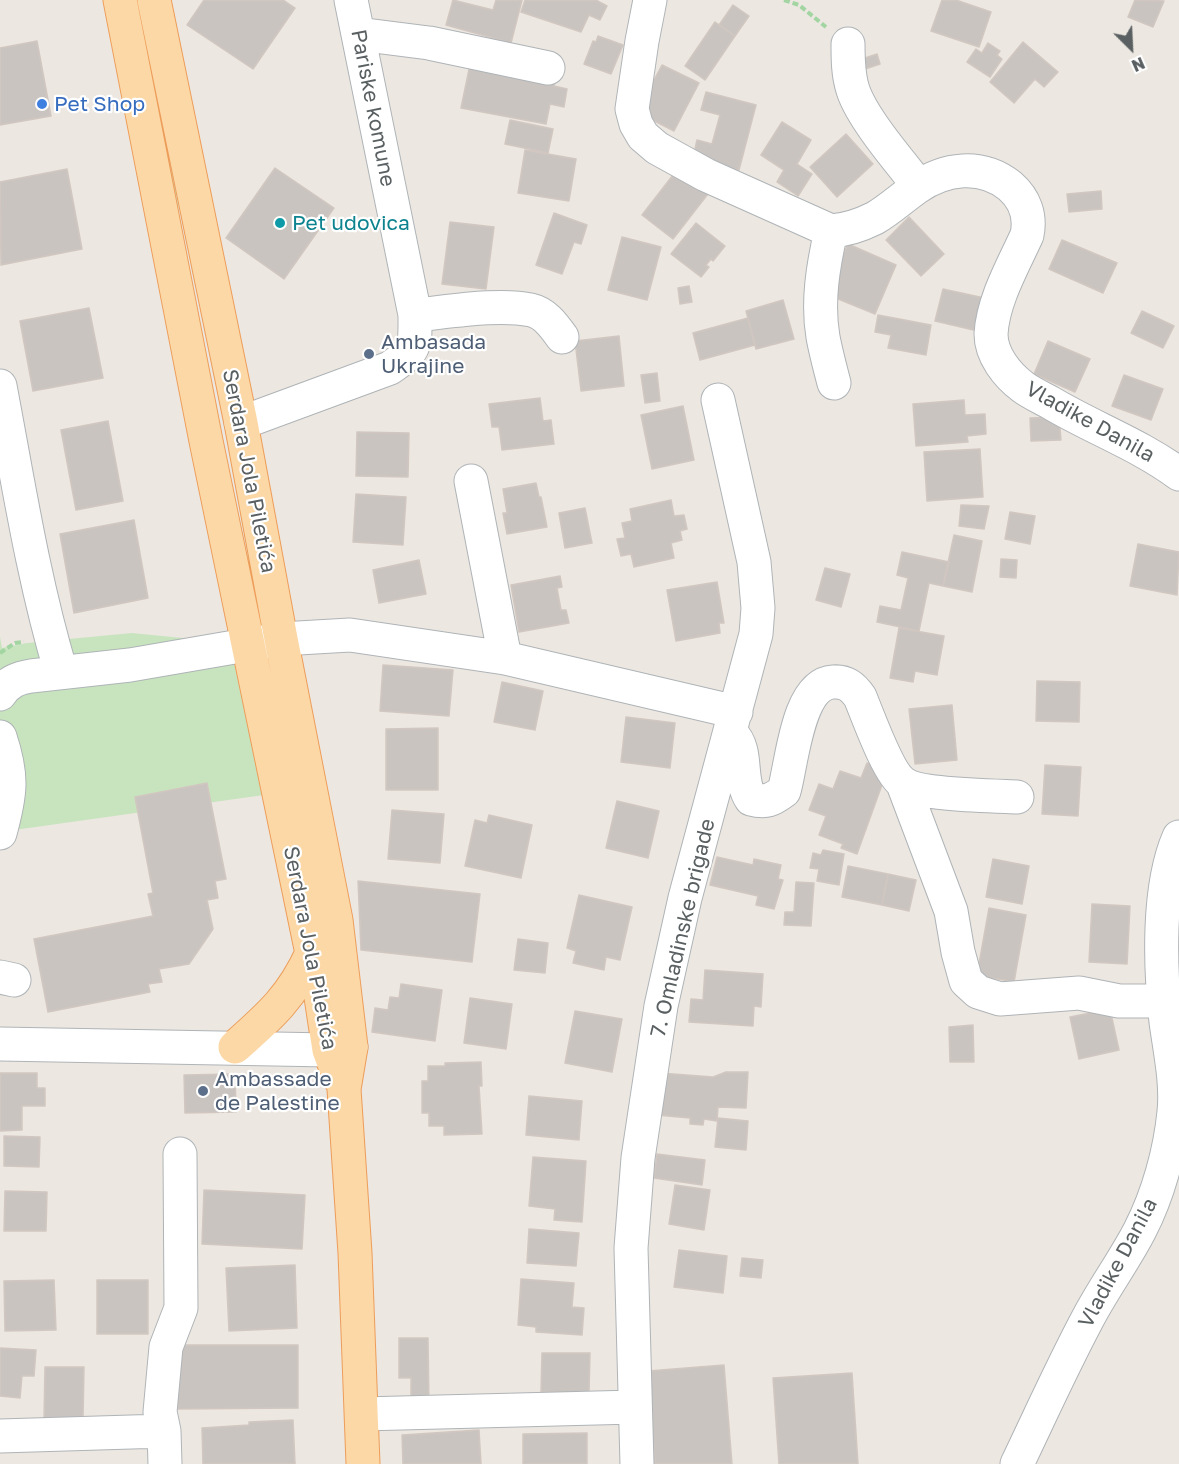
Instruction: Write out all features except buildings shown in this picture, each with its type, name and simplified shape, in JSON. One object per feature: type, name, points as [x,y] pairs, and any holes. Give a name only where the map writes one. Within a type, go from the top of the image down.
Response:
[{"type":"main road","name":"Serdara Jola Piletića","points":[[120,0],[248,646],[321,997],[340,1049]]},
{"type":"main road","name":"Serdara Jola Piletića","points":[[154,0],[241,423],[280,639],[336,920],[340,1049],[352,1214],[363,1464]]},
{"type":"main road","points":[[235,1047],[271,1016],[282,1003],[302,975],[312,953]]},
{"type":"street","name":"Pariske komune","points":[[241,423],[390,368],[408,355],[415,343],[415,315],[351,0]]},
{"type":"street","points":[[650,0],[632,109],[636,124],[644,136],[657,148],[706,175],[831,231],[821,289],[823,335],[834,383]]},
{"type":"street","points":[[358,34],[429,43],[548,68]]},
{"type":"street","points":[[848,44],[848,68],[853,91],[862,110],[919,186]]},
{"type":"street","name":"Vladike Danila","points":[[831,231],[847,230],[877,217],[919,186],[936,177],[958,171],[976,171],[999,177],[1018,192],[1029,222],[1027,235],[994,312],[991,336],[1000,363],[1024,387],[1065,412],[1162,462],[1179,474]]},
{"type":"street","points":[[415,315],[499,308],[533,310],[550,321],[562,337]]},
{"type":"street","points":[[0,386],[32,554],[51,639],[61,672]]},
{"type":"street","name":"7. Omladinske brigade","points":[[637,1464],[631,1248],[638,1158],[662,1006],[685,898],[734,722],[756,634],[759,608],[754,562],[718,400]]},
{"type":"street","points":[[471,480],[506,658]]},
{"type":"street","points":[[0,694],[4,687],[16,679],[130,665],[280,639],[350,635],[506,658],[734,722],[745,790],[751,799],[764,802],[784,791],[800,722],[809,699],[818,687],[830,682],[842,682],[852,687],[860,697],[893,772],[903,784],[951,911],[966,981],[978,992],[1000,999],[1079,993],[1119,1001],[1164,1001]]},
{"type":"street","points":[[0,737],[7,759],[10,787],[0,833]]},
{"type":"street","points":[[903,784],[916,789],[981,796],[1017,797]]},
{"type":"street","name":"Vladike Danila","points":[[1017,1464],[1087,1319],[1140,1230],[1156,1193],[1174,1111],[1173,1073],[1161,979],[1166,886],[1179,837]]},
{"type":"street","points":[[0,1044],[340,1049]]},
{"type":"street","points":[[165,1464],[164,1431],[160,1412],[166,1347],[181,1308],[180,1154]]},
{"type":"street","points":[[362,1414],[635,1407]]},
{"type":"street","points":[[0,1436],[164,1431]]},
{"type":"path","points":[[784,0],[799,5],[848,44]]},
{"type":"green space","points":[[143,23],[175,186],[179,210],[171,187]]},
{"type":"green space","points":[[132,633],[253,645],[278,793],[0,832],[0,637],[2,648],[27,643]]},
{"type":"place","name":"Pet Shop","points":[[42,104]]},
{"type":"place","name":"Pet udovica","points":[[280,223]]},
{"type":"place","name":"Ambasada Ukrajine","points":[[369,354]]},
{"type":"place","name":"Ambassade de Palestine","points":[[203,1091]]}]
